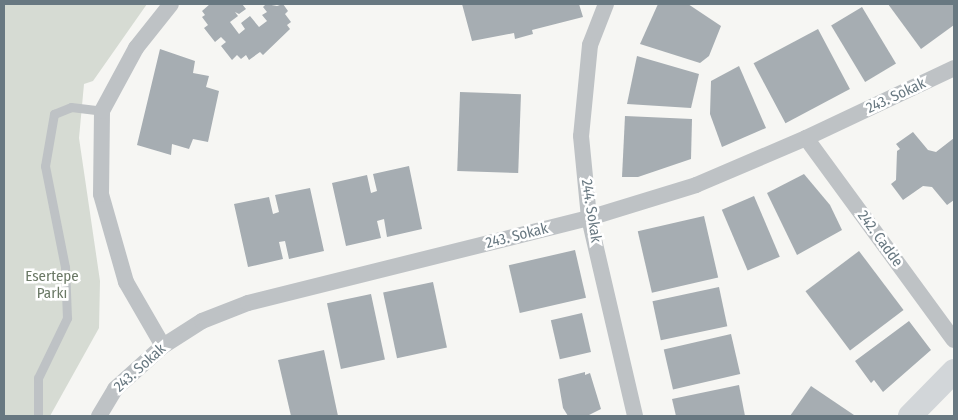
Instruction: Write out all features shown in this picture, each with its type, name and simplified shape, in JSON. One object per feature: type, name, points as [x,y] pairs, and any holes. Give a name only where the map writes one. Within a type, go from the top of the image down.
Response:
[{"type":"main road","points":[[910,416],[954,371]]},
{"type":"street","points":[[163,346],[126,282],[101,194],[102,111],[136,48],[171,4]]},
{"type":"street","name":"244. Sokak","points":[[606,4],[590,44],[581,136],[589,218],[635,416]]},
{"type":"street","name":"243. Sokak","points":[[99,416],[115,389],[163,346],[202,321],[248,303],[589,218],[696,185],[806,138],[954,68]]},
{"type":"street","name":"242. Cadde","points":[[806,138],[954,340]]},
{"type":"lane","points":[[38,416],[38,378],[67,318],[65,267],[45,166],[54,114],[71,107],[102,111]]},
{"type":"green space","name":"Esertepe Parkı","points":[[4,4],[147,4],[93,81],[84,84],[79,138],[100,281],[99,328],[50,416],[4,416]]},
{"type":"building","points":[[210,4],[242,4],[246,9],[239,14],[235,12],[238,16],[230,22],[239,34],[245,29],[241,23],[250,16],[259,27],[267,21],[262,15],[267,12],[263,7],[266,4],[277,6],[283,4],[288,11],[285,14],[291,22],[287,25],[290,29],[263,55],[260,52],[249,60],[246,55],[241,59],[237,55],[232,60],[221,46],[226,42],[221,37],[215,42],[204,28],[208,25],[202,17],[205,15],[202,11]]},
{"type":"building","points":[[462,4],[579,4],[583,17],[532,30],[533,34],[515,39],[514,33],[472,41]]},
{"type":"building","points":[[658,4],[688,4],[721,26],[709,56],[700,63],[640,44]]},
{"type":"building","points":[[888,4],[954,4],[954,25],[921,49]]},
{"type":"building","points":[[862,7],[896,64],[865,82],[831,26]]},
{"type":"building","points":[[818,29],[850,89],[785,123],[754,63]]},
{"type":"building","points":[[160,49],[195,61],[193,73],[209,76],[206,87],[219,91],[208,142],[193,139],[189,149],[172,144],[171,155],[137,145]]},
{"type":"building","points":[[637,56],[699,74],[691,108],[627,104]]},
{"type":"building","points":[[739,66],[766,128],[722,147],[710,114],[711,81]]},
{"type":"building","points":[[460,92],[521,94],[518,173],[457,171]]},
{"type":"building","points":[[625,116],[692,119],[691,159],[638,177],[622,177]]},
{"type":"building","points":[[913,132],[928,150],[936,152],[954,138],[954,200],[947,205],[932,187],[923,186],[903,200],[891,184],[896,180],[897,151],[900,149],[896,144]]},
{"type":"building","points":[[409,166],[422,229],[387,237],[384,219],[377,221],[381,238],[346,246],[332,183],[367,175],[371,193],[377,191],[373,174]]},
{"type":"building","points":[[804,174],[830,205],[842,230],[797,255],[767,193]]},
{"type":"building","points":[[310,188],[324,251],[289,259],[285,241],[279,242],[283,259],[248,267],[234,204],[269,197],[273,214],[279,212],[275,195]]},
{"type":"building","points":[[754,196],[780,257],[748,270],[722,210]]},
{"type":"building","points":[[704,216],[718,277],[652,293],[638,231]]},
{"type":"building","points":[[575,250],[586,298],[520,313],[509,265]]},
{"type":"building","points":[[859,251],[904,310],[850,350],[805,291]]},
{"type":"building","points":[[433,282],[447,348],[397,358],[383,293]]},
{"type":"building","points":[[719,287],[727,326],[661,340],[652,301]]},
{"type":"building","points":[[371,294],[385,360],[341,369],[327,303]]},
{"type":"building","points":[[582,313],[591,352],[560,359],[551,320]]},
{"type":"building","points":[[909,321],[931,350],[883,392],[874,380],[871,383],[855,361]]},
{"type":"building","points":[[731,334],[740,374],[673,389],[664,350]]},
{"type":"building","points":[[324,350],[338,416],[291,416],[278,360]]},
{"type":"building","points":[[585,372],[585,375],[590,373],[601,409],[587,416],[568,416],[563,408],[558,379]]},
{"type":"building","points":[[739,385],[745,416],[676,416],[672,399]]},
{"type":"building","points":[[811,386],[854,415],[790,416]]}]
